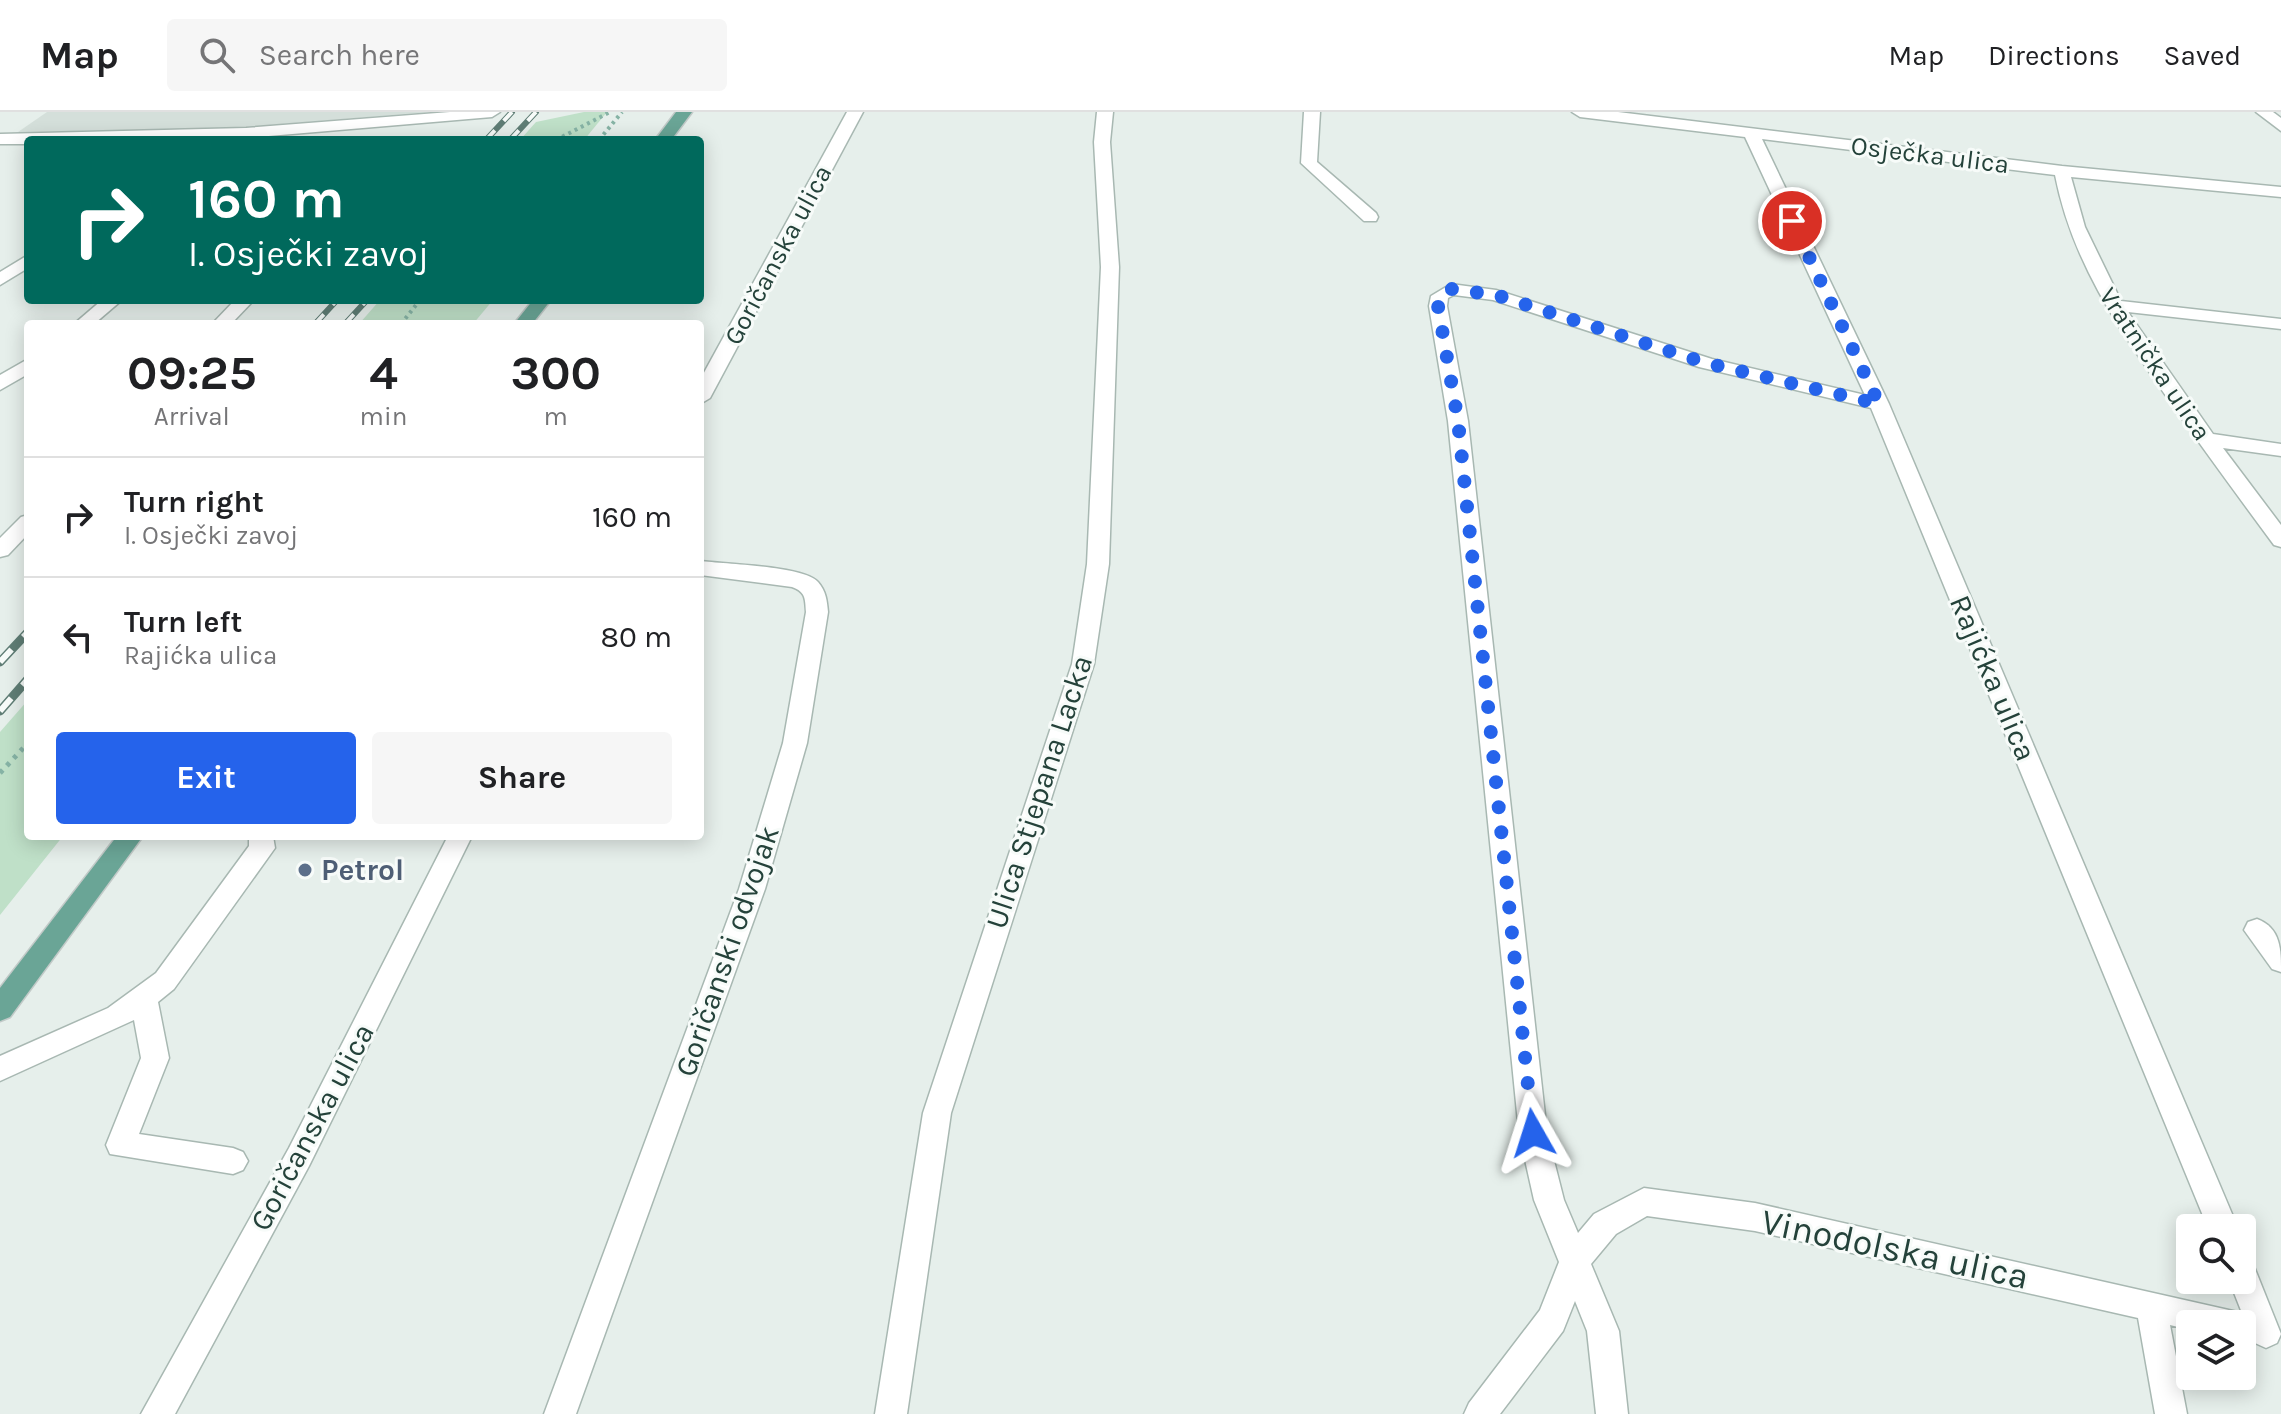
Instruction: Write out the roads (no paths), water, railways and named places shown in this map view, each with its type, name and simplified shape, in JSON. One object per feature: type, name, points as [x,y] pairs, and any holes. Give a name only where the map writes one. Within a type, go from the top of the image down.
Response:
[{"type":"main road","points":[[666,136],[684,112]]},
{"type":"main road","points":[[526,320],[539,304]]},
{"type":"main road","points":[[0,1009],[128,840]]},
{"type":"street","points":[[291,136],[492,112]]},
{"type":"street","name":"Goričanska ulica","points":[[704,391],[855,112]]},
{"type":"street","name":"Ulica Stjepana Lacka","points":[[891,1414],[937,1113],[1083,664],[1098,564],[1109,298],[1102,142],[1105,112]]},
{"type":"street","points":[[1312,112],[1309,163],[1370,217]]},
{"type":"street","name":"Osječka ulica","points":[[1580,112],[2062,171],[2281,192]]},
{"type":"street","points":[[2264,112],[2281,126]]},
{"type":"street","points":[[405,136],[419,121]]},
{"type":"street","name":"Rajićka ulica","points":[[1751,133],[1879,404],[2217,1214]]},
{"type":"street","points":[[0,139],[24,139]]},
{"type":"street","name":"Vratnička ulica","points":[[2062,171],[2090,266],[2112,305],[2205,439],[2281,540]]},
{"type":"street","points":[[0,280],[24,263]]},
{"type":"street","points":[[1612,1414],[1603,1331],[1576,1258],[1549,1200],[1533,1133],[1460,437],[1438,306],[1440,296],[1451,289],[1496,295],[1706,363],[1879,404]]},
{"type":"street","points":[[88,320],[108,304]]},
{"type":"street","points":[[225,320],[241,304]]},
{"type":"street","points":[[2112,305],[2281,324]]},
{"type":"street","points":[[0,384],[24,368]]},
{"type":"street","points":[[2205,439],[2281,450]]},
{"type":"street","points":[[0,550],[24,526]]},
{"type":"street","name":"Goričanski odvojak","points":[[560,1414],[752,889],[795,743],[812,651],[816,596],[809,585],[795,580],[704,569]]},
{"type":"street","points":[[0,1069],[118,1016],[165,981],[262,848],[261,840]]},
{"type":"street","name":"Goričanska ulica","points":[[157,1414],[299,1157],[458,840]]},
{"type":"street","points":[[2257,930],[2281,961]]},
{"type":"street","points":[[143,997],[155,1058],[120,1145],[233,1161]]},
{"type":"street","name":"Vinodolska ulica","points":[[1480,1414],[1552,1320],[1576,1258],[1605,1224],[1644,1202],[1755,1217],[2176,1311]]},
{"type":"street","points":[[2249,1294],[2263,1332]]},
{"type":"street","points":[[2151,1305],[2171,1414]]},
{"type":"railway","points":[[490,136],[512,112]]},
{"type":"railway","points":[[514,136],[536,112]]},
{"type":"railway","points":[[319,320],[333,304]]},
{"type":"railway","points":[[349,320],[363,304]]},
{"type":"railway","points":[[0,662],[24,636]]},
{"type":"railway","points":[[0,711],[24,684]]},
{"type":"place","name":"Petrol","points":[[305,870]]}]
